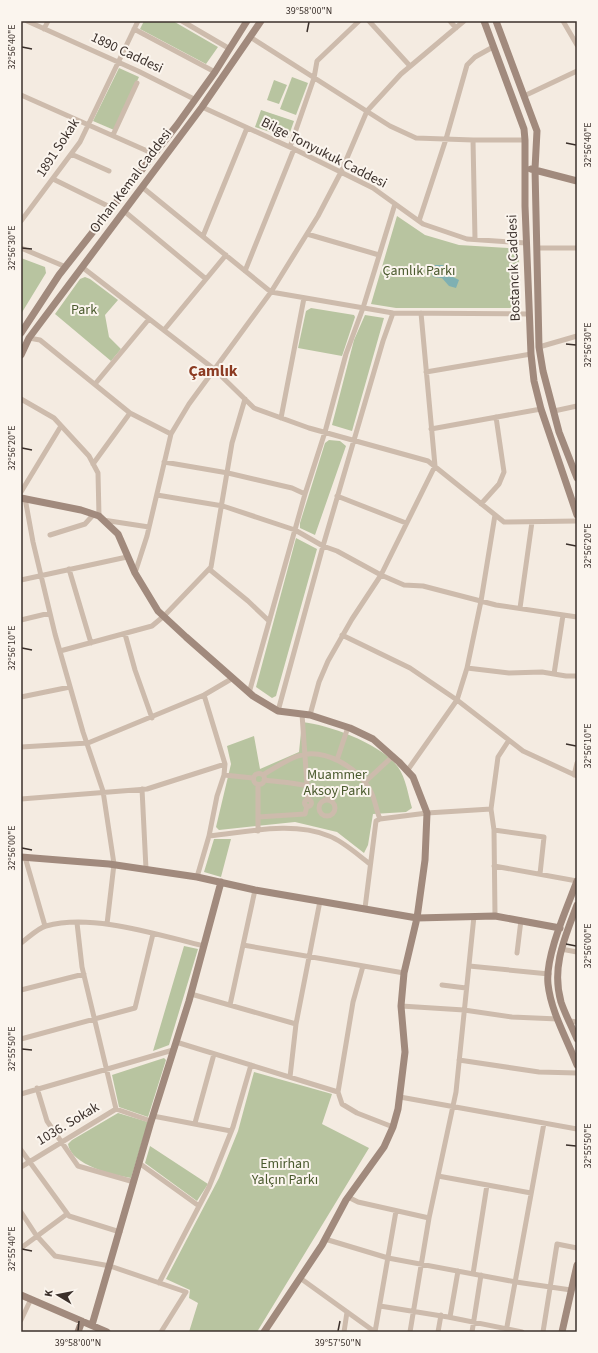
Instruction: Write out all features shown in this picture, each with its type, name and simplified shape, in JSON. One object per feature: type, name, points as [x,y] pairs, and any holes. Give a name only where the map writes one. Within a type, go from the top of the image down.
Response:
[{"type":"street","name":"1890 Caddesi","points":[[27,21],[118,62],[194,99]]},
{"type":"street","points":[[44,29],[48,21]]},
{"type":"street","name":"1891 Sokak","points":[[21,221],[80,142],[138,21]]},
{"type":"street","points":[[182,21],[230,49]]},
{"type":"street","name":"Orhan Kemal Caddesi","points":[[21,334],[66,267],[154,154],[215,72],[247,21]]},
{"type":"street","name":"Orhan Kemal Caddesi","points":[[21,355],[29,338],[202,107],[261,21]]},
{"type":"street","points":[[245,271],[292,148],[314,78],[317,61],[359,21]]},
{"type":"street","points":[[369,21],[410,66]]},
{"type":"street","points":[[450,21],[456,28]]},
{"type":"street","points":[[135,573],[149,527],[170,434],[189,404],[271,292],[318,216],[341,172],[367,111],[401,74],[464,21]]},
{"type":"street","name":"Bostancık Caddesi","points":[[484,21],[524,129],[526,243],[531,354],[534,381],[541,409],[577,515]]},
{"type":"street","name":"Bostancık Caddesi","points":[[496,21],[537,131],[535,169],[540,347],[543,371],[559,432],[574,460],[577,478]]},
{"type":"street","points":[[563,21],[577,45]]},
{"type":"street","points":[[134,29],[215,72]]},
{"type":"street","points":[[250,38],[390,126],[416,138],[525,140]]},
{"type":"street","points":[[419,221],[446,139],[466,65],[475,57],[493,47]]},
{"type":"street","points":[[524,96],[577,71]]},
{"type":"street","points":[[113,135],[137,83]]},
{"type":"street","points":[[21,95],[89,123],[154,154]]},
{"type":"street","points":[[194,99],[202,107]]},
{"type":"street","name":"Bilge Tonyukuk Caddesi","points":[[202,107],[292,148],[373,188],[423,224],[467,239],[526,243]]},
{"type":"street","points":[[202,236],[247,128]]},
{"type":"street","points":[[473,140],[474,239]]},
{"type":"street","points":[[71,154],[109,170]]},
{"type":"street","points":[[525,168],[535,169],[577,181]]},
{"type":"street","points":[[53,180],[112,208]]},
{"type":"street","points":[[142,187],[271,292],[393,313],[529,314]]},
{"type":"street","points":[[249,693],[268,621],[305,494],[325,432],[346,354],[363,308],[395,204]]},
{"type":"street","points":[[124,211],[206,279]]},
{"type":"street","points":[[307,234],[379,255]]},
{"type":"street","points":[[21,248],[66,267]]},
{"type":"street","points":[[537,248],[577,248]]},
{"type":"street","points":[[164,330],[226,255]]},
{"type":"street","points":[[82,267],[214,369],[254,408],[325,432],[428,460],[504,522],[577,521]]},
{"type":"street","points":[[281,418],[304,298]]},
{"type":"street","points":[[278,711],[353,440],[382,342],[393,313]]},
{"type":"street","points":[[310,715],[319,682],[342,635],[380,575],[435,466],[421,313]]},
{"type":"street","points":[[95,384],[149,319]]},
{"type":"street","points":[[21,334],[29,338],[40,340],[130,413],[170,434]]},
{"type":"street","points":[[540,347],[577,336]]},
{"type":"street","points":[[426,372],[531,354]]},
{"type":"street","points":[[21,399],[54,418],[89,456],[98,473],[99,516],[118,534],[135,573],[158,611],[249,693],[278,711],[310,715],[348,727],[373,739],[393,756],[413,777],[420,790],[427,813],[425,860],[416,918],[404,973],[402,1006],[405,1052],[400,1097],[393,1127],[384,1147],[348,1197],[325,1239],[264,1332]]},
{"type":"street","points":[[60,651],[152,626],[164,616],[211,567],[223,506],[232,443],[244,399]]},
{"type":"street","points":[[554,411],[577,406]]},
{"type":"street","points":[[432,429],[541,409]]},
{"type":"street","points":[[93,464],[130,413]]},
{"type":"street","points":[[481,504],[498,484],[504,472],[496,417]]},
{"type":"street","points":[[61,426],[22,496],[60,651],[103,791],[114,864],[108,924]]},
{"type":"street","points":[[164,462],[228,473],[292,488],[305,494]]},
{"type":"street","points":[[157,495],[223,506],[295,530],[323,546],[338,551],[380,575],[404,585],[423,586],[481,601],[577,617]]},
{"type":"street","points":[[22,496],[149,527]]},
{"type":"street","points":[[337,496],[406,523]]},
{"type":"street","points":[[408,771],[457,700],[467,668],[481,601],[495,515]]},
{"type":"street","points":[[50,534],[85,524],[99,516]]},
{"type":"street","points":[[520,608],[532,522]]},
{"type":"street","points":[[21,580],[127,557]]},
{"type":"street","points":[[69,569],[91,643]]},
{"type":"street","points":[[209,569],[248,600],[268,621]]},
{"type":"street","points":[[21,620],[50,613]]},
{"type":"street","points":[[554,674],[563,615]]},
{"type":"street","points":[[125,634],[135,670],[152,718]]},
{"type":"street","points":[[342,635],[410,668],[457,700],[523,751],[575,775],[577,763]]},
{"type":"street","points":[[467,668],[509,673],[542,672],[566,676],[577,676]]},
{"type":"street","points":[[21,747],[88,743],[152,718],[204,695],[233,678]]},
{"type":"street","points":[[21,697],[70,686]]},
{"type":"street","points":[[197,877],[209,836],[217,796],[224,775],[225,764],[204,695]]},
{"type":"street","points":[[258,817],[305,814],[307,806],[312,803],[308,799],[306,786],[302,714]]},
{"type":"street","points":[[337,760],[348,727]]},
{"type":"street","points":[[495,916],[494,830],[491,809],[498,757],[509,740]]},
{"type":"street","points":[[258,785],[262,783],[263,778],[297,756],[322,755],[337,760],[350,768],[365,782],[371,791],[380,819]]},
{"type":"street","points":[[365,782],[393,756]]},
{"type":"street","points":[[21,799],[103,791],[142,789],[225,764]]},
{"type":"street","points":[[224,775],[254,778],[257,774],[263,778],[317,789],[328,796],[332,801]]},
{"type":"street","points":[[254,778],[254,781],[258,785],[258,831]]},
{"type":"street","points":[[142,789],[146,869]]},
{"type":"street","points":[[365,908],[376,821],[380,819],[427,813],[491,809]]},
{"type":"street","points":[[209,836],[289,828],[306,829],[330,836],[370,864]]},
{"type":"street","points":[[494,830],[544,837],[540,874]]},
{"type":"street","points":[[44,926],[23,857],[114,864],[197,877],[255,890],[416,918],[495,916],[560,928]]},
{"type":"street","points":[[494,866],[577,881],[560,928],[550,962],[548,983],[551,1000],[577,1065]]},
{"type":"street","points":[[92,1326],[152,1118],[191,994],[221,882]]},
{"type":"street","points":[[230,1005],[255,890]]},
{"type":"street","points":[[290,1077],[296,1024],[320,901]]},
{"type":"street","points":[[577,905],[561,949],[556,976],[561,1002],[573,1021],[577,1039]]},
{"type":"street","points":[[410,1332],[429,1218],[453,1106],[474,916]]},
{"type":"street","points":[[516,953],[521,920]]},
{"type":"street","points":[[21,943],[44,926],[62,923],[77,923],[108,924],[204,946]]},
{"type":"street","points":[[77,923],[84,974],[116,1109]]},
{"type":"street","points":[[21,1037],[135,1008],[153,934]]},
{"type":"street","points":[[243,945],[404,973]]},
{"type":"street","points":[[561,949],[577,952]]},
{"type":"street","points":[[363,966],[353,1002],[338,1092],[342,1104],[357,1113],[393,1127]]},
{"type":"street","points":[[468,966],[549,974]]},
{"type":"street","points":[[21,990],[84,974]]},
{"type":"street","points":[[442,985],[466,988]]},
{"type":"street","points":[[191,994],[296,1024]]},
{"type":"street","points":[[402,1006],[464,1010],[512,1017],[558,1019]]},
{"type":"street","points":[[176,1042],[338,1092]]},
{"type":"street","points":[[21,1094],[37,1088],[107,1070],[173,1050]]},
{"type":"street","points":[[195,1123],[214,1054]]},
{"type":"street","points":[[459,1060],[539,1072],[577,1073]]},
{"type":"street","points":[[159,1283],[209,1187],[232,1131],[251,1065]]},
{"type":"street","points":[[37,1088],[47,1121],[60,1142],[78,1166],[134,1182]]},
{"type":"street","points":[[400,1097],[577,1129]]},
{"type":"street","name":"1036. Sokak","points":[[21,1167],[116,1109],[152,1118],[195,1123],[232,1131]]},
{"type":"street","points":[[506,1330],[544,1123]]},
{"type":"street","points":[[21,1150],[69,1216],[120,1232]]},
{"type":"street","points":[[139,1163],[199,1206]]},
{"type":"street","points":[[438,1176],[531,1193]]},
{"type":"street","points":[[473,1274],[487,1185]]},
{"type":"street","points":[[348,1197],[358,1202],[429,1218]]},
{"type":"street","points":[[300,1278],[375,1332],[396,1211]]},
{"type":"street","points":[[21,1212],[36,1235],[55,1256],[110,1266],[186,1292],[161,1332]]},
{"type":"street","points":[[21,1248],[36,1235],[67,1214]]},
{"type":"street","points":[[325,1239],[388,1258],[516,1282],[571,1290]]},
{"type":"street","points":[[543,1332],[557,1244],[577,1248]]},
{"type":"street","points":[[562,1332],[577,1267]]},
{"type":"street","points":[[450,1317],[458,1271]]},
{"type":"street","points":[[472,1332],[481,1275]]},
{"type":"street","points":[[21,1294],[107,1332]]},
{"type":"street","points":[[21,1320],[30,1299]]},
{"type":"street","points":[[380,1306],[450,1317],[506,1330],[522,1332]]},
{"type":"street","points":[[344,1332],[347,1312]]},
{"type":"street","points":[[438,1332],[441,1316]]},
{"type":"street","points":[[78,1332],[82,1321]]},
{"type":"green space","points":[[144,21],[173,21],[218,47],[206,64],[140,29]]},
{"type":"green space","points":[[119,68],[139,77],[114,130],[93,121]]},
{"type":"green space","points":[[292,77],[308,83],[296,115],[280,109]]},
{"type":"green space","points":[[274,80],[287,85],[279,104],[267,100]]},
{"type":"green space","points":[[261,110],[294,121],[288,138],[255,127]]},
{"type":"green space","name":"Çamlık Parkı","points":[[397,216],[425,235],[459,245],[508,248],[519,259],[519,308],[396,308],[371,304]]},
{"type":"green space","points":[[21,258],[45,267],[46,273],[21,314]]},
{"type":"green space","name":"Park","points":[[85,277],[90,279],[118,300],[105,315],[109,337],[121,349],[111,361],[55,314],[80,279]]},
{"type":"green space","points":[[311,308],[354,315],[355,317],[342,356],[298,348],[306,311]]},
{"type":"green space","points":[[365,315],[384,318],[352,431],[332,425],[354,340]]},
{"type":"green space","points":[[329,440],[340,441],[346,446],[315,535],[300,528],[300,523],[325,443]]},
{"type":"green space","points":[[296,538],[317,549],[276,696],[272,698],[256,687]]},
{"type":"green space","name":"Muammer Aksoy Parkı","points":[[302,722],[340,731],[368,743],[390,759],[401,771],[412,808],[406,812],[373,814],[368,845],[364,853],[337,832],[295,822],[219,830],[216,827],[231,764],[227,746],[254,736],[260,769],[299,752]]},
{"type":"green space","points":[[214,839],[231,839],[221,877],[204,872]]},
{"type":"green space","points":[[184,946],[198,949],[169,1045],[153,1051]]},
{"type":"green space","points":[[164,1058],[166,1060],[148,1117],[119,1107],[112,1075]]},
{"type":"green space","name":"Emirhan Yalçın Parkı","points":[[254,1072],[332,1094],[322,1124],[369,1148],[257,1332],[189,1332],[198,1303],[189,1298],[190,1290],[166,1279],[219,1178],[238,1131]]},
{"type":"green space","points":[[118,1113],[148,1122],[131,1178],[94,1168],[77,1158],[71,1151],[68,1144],[72,1140]]},
{"type":"green space","points":[[150,1146],[208,1184],[197,1201],[145,1163]]},
{"type":"water","points":[[435,265],[443,265],[451,276],[459,280],[456,288],[449,286],[442,278],[433,277],[431,272]]},
{"type":"district","name":"Çamlık","points":[[213,371]]}]
